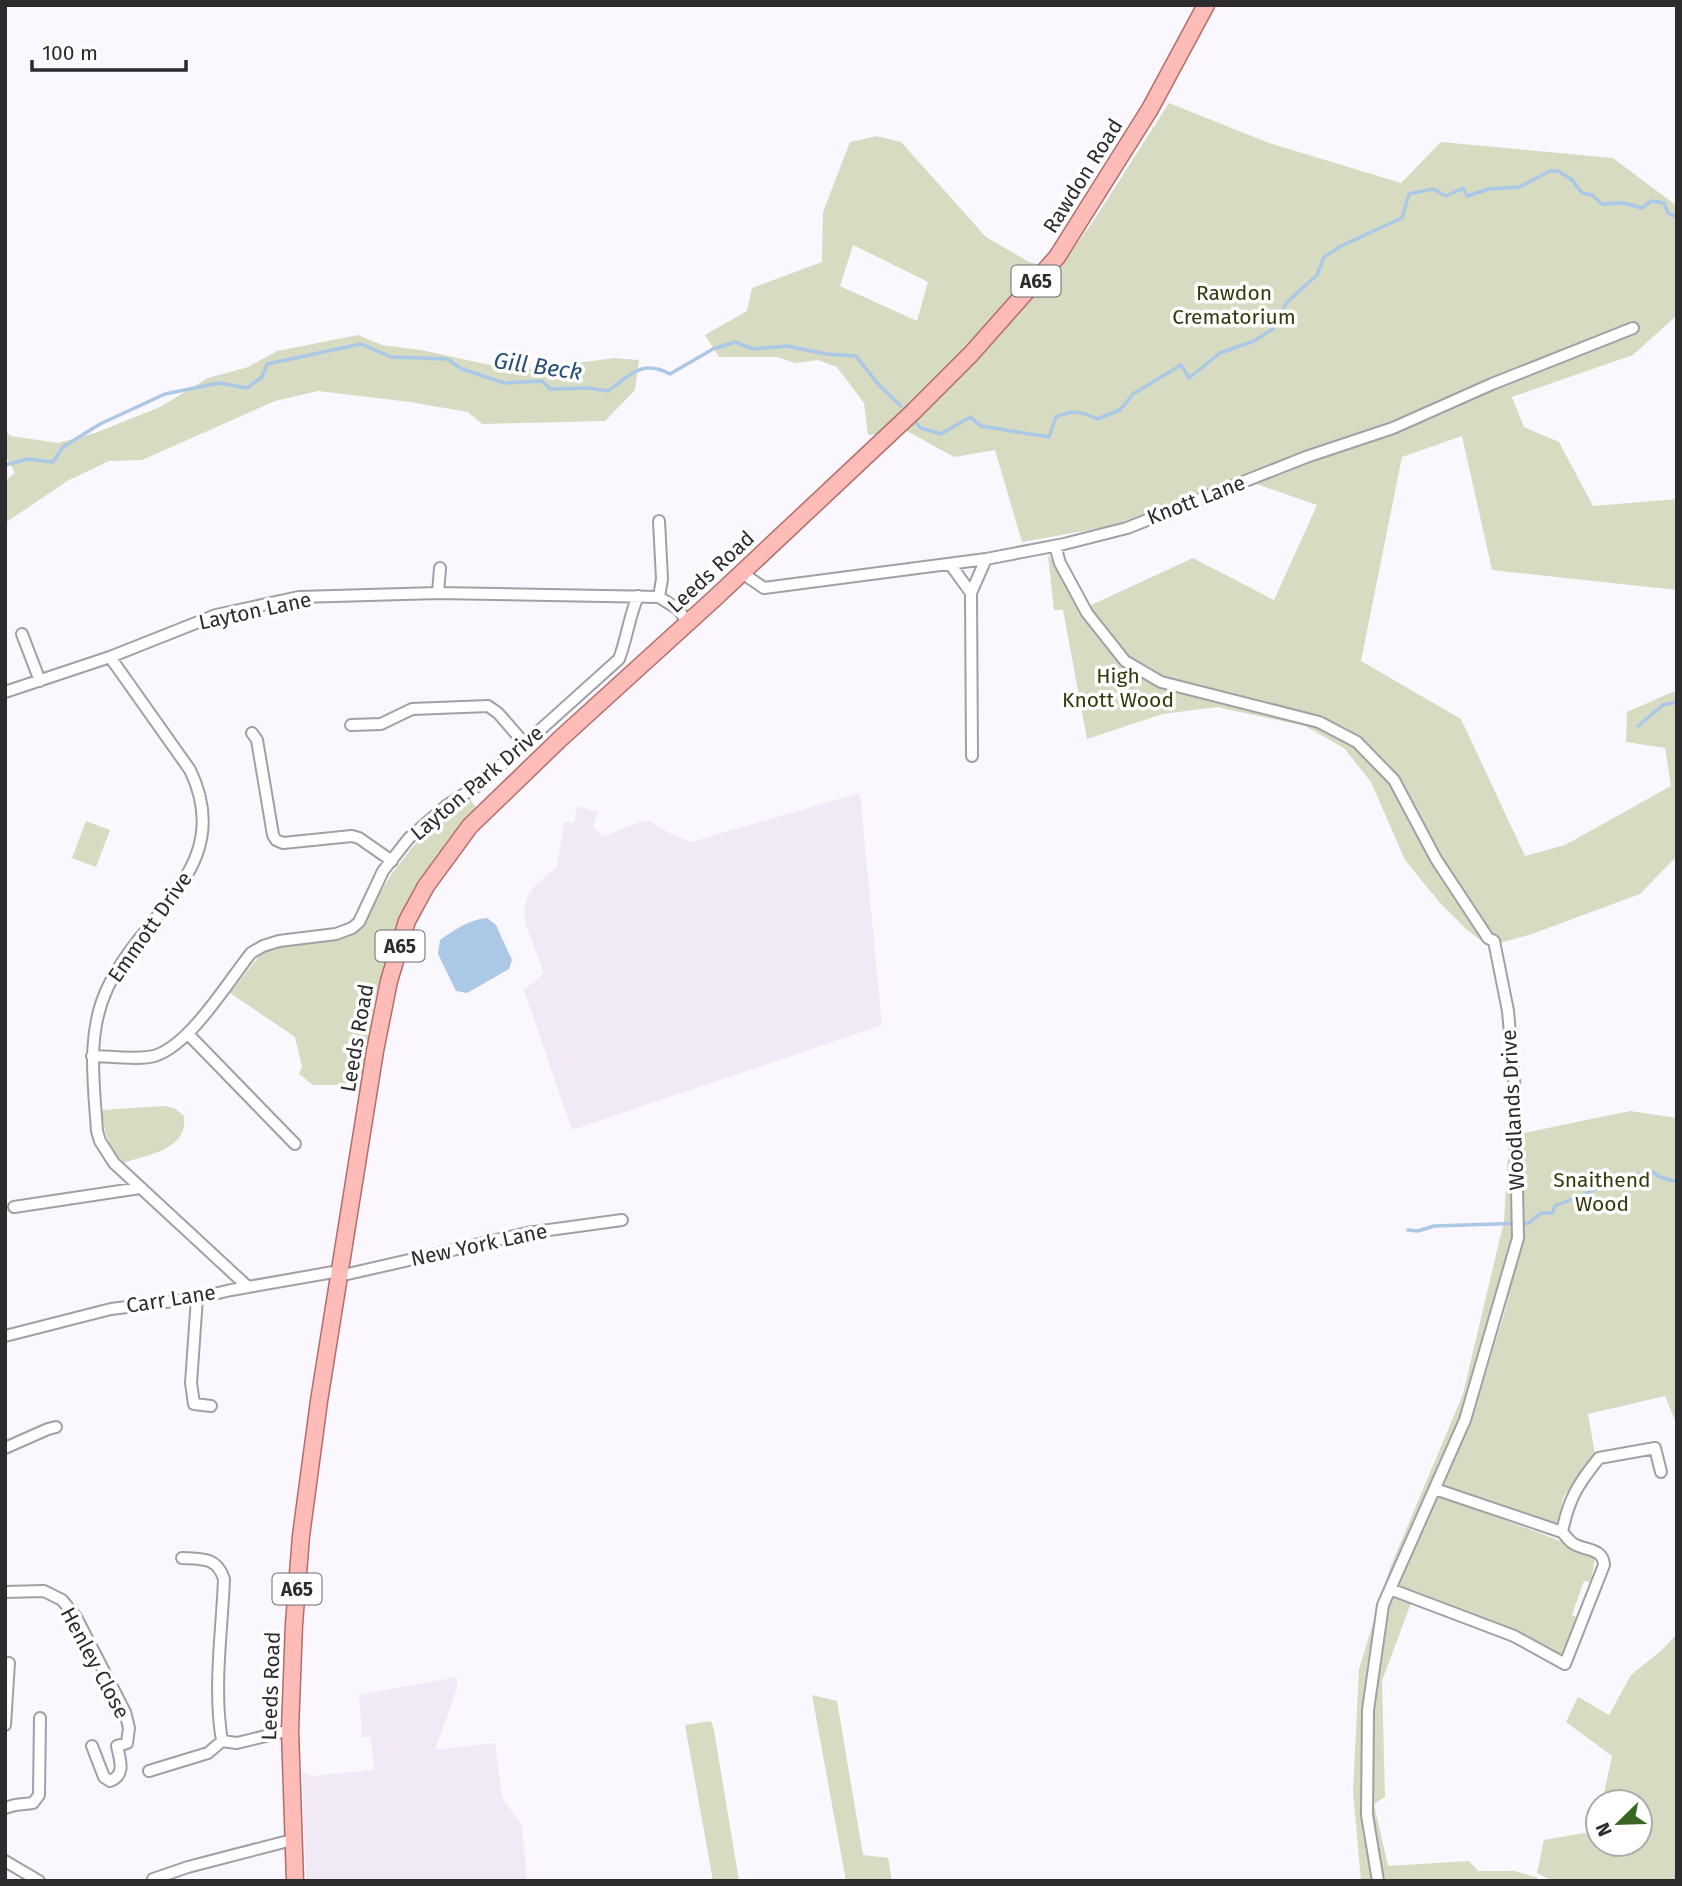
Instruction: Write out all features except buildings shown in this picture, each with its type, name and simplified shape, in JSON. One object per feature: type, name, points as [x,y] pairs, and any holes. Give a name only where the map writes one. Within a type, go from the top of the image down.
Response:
[{"type":"main road","name":"Rawdon Road","points":[[913,412],[971,354],[1057,257],[1150,109],[1206,5]]},
{"type":"main road","name":"Leeds Road","points":[[295,1881],[290,1730],[300,1544],[339,1274],[381,1019],[407,921],[426,886],[470,826],[560,738],[688,623],[913,412]]},
{"type":"street","name":"Knott Lane","points":[[742,573],[764,587],[986,559],[1055,546],[1127,528],[1306,457],[1393,428],[1492,384],[1633,328]]},
{"type":"street","points":[[660,520],[662,579],[659,597],[678,608],[688,623]]},
{"type":"street","name":"Woodlands Drive","points":[[1055,546],[1060,563],[1087,613],[1125,661],[1161,682],[1319,722],[1357,742],[1394,780],[1436,859],[1494,942],[1508,1011],[1515,1091],[1518,1238],[1465,1420],[1383,1605],[1368,1710],[1367,1815],[1378,1881]]},
{"type":"street","points":[[972,756],[971,593],[986,559]]},
{"type":"street","points":[[950,564],[971,593]]},
{"type":"street","points":[[438,593],[440,568]]},
{"type":"street","name":"Layton Lane","points":[[5,692],[110,657],[216,615],[299,597],[438,593],[659,597]]},
{"type":"street","name":"Layton Park Drive","points":[[92,1056],[155,1056],[173,1047],[188,1034],[251,953],[279,941],[336,934],[352,928],[359,922],[383,871],[410,838],[446,806],[480,784],[619,659],[638,597]]},
{"type":"street","points":[[22,635],[40,681]]},
{"type":"street","name":"Emmott Drive","points":[[110,657],[190,770],[199,788],[204,827],[202,841],[190,873],[130,951],[107,988],[94,1030],[92,1056],[97,1131],[114,1163],[248,1287]]},
{"type":"street","points":[[351,725],[381,724],[412,709],[488,706],[498,713],[525,744]]},
{"type":"street","points":[[252,733],[257,740],[276,840],[284,843],[352,836],[392,860]]},
{"type":"street","points":[[188,1034],[295,1144]]},
{"type":"street","points":[[14,1207],[140,1188]]},
{"type":"street","name":"New York Lane","points":[[339,1274],[527,1233],[621,1220]]},
{"type":"street","name":"Carr Lane","points":[[5,1336],[111,1309],[197,1298],[248,1287],[339,1274]]},
{"type":"street","points":[[197,1298],[191,1383],[194,1404],[211,1406]]},
{"type":"street","points":[[5,1448],[56,1427]]},
{"type":"street","points":[[1562,1532],[1567,1505],[1576,1487],[1599,1458],[1656,1448],[1661,1472]]},
{"type":"street","points":[[1390,1590],[1514,1636],[1565,1664],[1604,1565],[1604,1558],[1600,1553],[1573,1544],[1562,1532],[1435,1489]]},
{"type":"street","points":[[183,1558],[208,1559],[218,1566],[224,1578],[219,1697],[222,1741]]},
{"type":"street","name":"Henley Close","points":[[5,1592],[44,1591],[62,1600],[76,1617],[125,1712],[129,1728],[131,1746],[117,1746],[120,1774],[110,1782],[104,1777],[92,1746]]},
{"type":"street","points":[[5,1725],[9,1663]]},
{"type":"street","points":[[5,1808],[15,1804],[33,1803],[38,1795],[40,1718]]},
{"type":"street","points":[[149,1771],[208,1753],[222,1741],[237,1743],[290,1730]]},
{"type":"street","points":[[153,1879],[292,1840]]},
{"type":"street","points":[[5,1860],[39,1881]]},
{"type":"shaded area","points":[[860,793],[882,1025],[572,1130],[524,990],[544,973],[526,925],[524,911],[527,898],[536,884],[557,867],[564,822],[574,823],[577,806],[598,812],[593,826],[602,837],[642,821],[650,821],[691,842]]},
{"type":"shaded area","points":[[457,1677],[457,1688],[435,1750],[495,1743],[502,1797],[522,1826],[527,1881],[306,1881],[302,1771],[312,1776],[374,1770],[371,1737],[362,1737],[359,1695]]},
{"type":"green space","points":[[1169,103],[1269,143],[1401,183],[1441,142],[1613,158],[1677,206],[1677,315],[1633,355],[1512,397],[1524,427],[1559,442],[1593,506],[1677,499],[1677,590],[1492,570],[1462,436],[1402,457],[1361,661],[1461,719],[1525,856],[1565,845],[1671,786],[1665,748],[1626,742],[1627,712],[1677,690],[1677,856],[1640,894],[1532,934],[1488,946],[1440,903],[1405,860],[1371,782],[1344,748],[1305,726],[1217,707],[1163,714],[1087,739],[1063,610],[1054,610],[1048,555],[1087,607],[1193,558],[1274,600],[1317,505],[1239,478],[1112,526],[1022,542],[995,450],[954,457],[907,431],[868,435],[864,403],[837,367],[818,360],[796,363],[777,357],[719,357],[705,335],[747,311],[752,288],[822,262],[823,212],[850,142],[877,136],[901,142],[986,237],[1029,262],[1059,269],[1094,220]],"holes":[[[853,245],[928,282],[917,321],[840,286]]]},
{"type":"green space","points":[[358,335],[382,345],[421,350],[518,371],[614,358],[639,360],[635,390],[605,421],[482,424],[468,412],[318,391],[275,401],[142,460],[109,461],[69,480],[5,523],[5,481],[15,473],[5,455],[5,431],[11,436],[58,443],[95,433],[160,407],[208,378],[248,367],[277,351]]},
{"type":"green space","points":[[471,800],[477,809],[442,849],[412,899],[391,947],[374,1002],[359,1093],[340,1085],[313,1085],[299,1074],[302,1067],[295,1037],[230,993],[261,954],[275,946],[342,938],[357,932],[391,875],[414,845]]},
{"type":"green space","points":[[86,821],[110,830],[96,867],[72,858]]},
{"type":"green space","points":[[164,1106],[174,1108],[184,1116],[184,1127],[180,1136],[165,1149],[123,1163],[108,1138],[102,1110]]},
{"type":"green space","name":"Snaithend Wood","points":[[1630,1111],[1677,1118],[1677,1425],[1665,1396],[1588,1414],[1595,1454],[1564,1496],[1556,1526],[1443,1485],[1439,1496],[1553,1538],[1595,1557],[1591,1582],[1584,1581],[1572,1615],[1579,1618],[1565,1654],[1558,1657],[1414,1595],[1382,1681],[1385,1797],[1374,1804],[1388,1866],[1469,1861],[1478,1871],[1515,1871],[1538,1878],[1538,1881],[1361,1881],[1353,1791],[1359,1669],[1390,1568],[1463,1394],[1504,1221],[1509,1136]],"holes":[[[1510,1294],[1472,1419],[1447,1473]]]},
{"type":"green space","points":[[1677,1634],[1677,1881],[1553,1881],[1537,1873],[1544,1840],[1584,1833],[1584,1858],[1654,1858],[1654,1788],[1605,1788],[1612,1756],[1566,1722],[1578,1697],[1609,1715],[1631,1675]]},
{"type":"green space","points":[[812,1695],[837,1701],[863,1855],[888,1858],[892,1881],[846,1881]]},
{"type":"green space","points":[[711,1721],[739,1881],[713,1881],[685,1725]]},
{"type":"water","points":[[487,918],[496,925],[512,960],[509,969],[467,993],[456,991],[438,954],[440,940],[462,926]]},
{"type":"waterway","name":"Gill Beck","points":[[915,422],[921,428],[941,434],[970,417],[981,426],[1049,437],[1056,417],[1061,415],[1077,412],[1097,419],[1120,410],[1133,394],[1181,365],[1189,378],[1220,353],[1254,341],[1273,329],[1286,303],[1317,275],[1324,257],[1341,246],[1402,218],[1409,194],[1433,189],[1446,196],[1463,188],[1467,196],[1489,189],[1519,187],[1550,171],[1558,171],[1572,180],[1582,193],[1592,195],[1602,204],[1623,203],[1642,208],[1651,201],[1664,203],[1668,213],[1677,217]]},
{"type":"waterway","name":"Gill Beck","points":[[5,465],[28,459],[53,462],[63,447],[100,424],[165,394],[219,383],[247,388],[262,377],[267,364],[361,344],[391,357],[447,359],[462,369],[504,383],[542,381],[550,389],[588,388],[608,391],[637,371],[652,368],[670,374],[713,349],[735,342],[753,349],[787,346],[826,354],[856,356],[879,385],[901,406]]},
{"type":"waterway","points":[[1638,726],[1663,705],[1677,702]]},
{"type":"waterway","points":[[1408,1230],[1418,1231],[1434,1226],[1529,1223],[1541,1213],[1553,1213],[1555,1206],[1596,1189],[1609,1178],[1633,1181],[1637,1174],[1644,1175],[1651,1171],[1677,1182]]},
{"type":"park label","name":"Rawdon Crematorium","points":[[1234,305]]},
{"type":"park label","name":"High Knott Wood","points":[[1118,688]]}]
